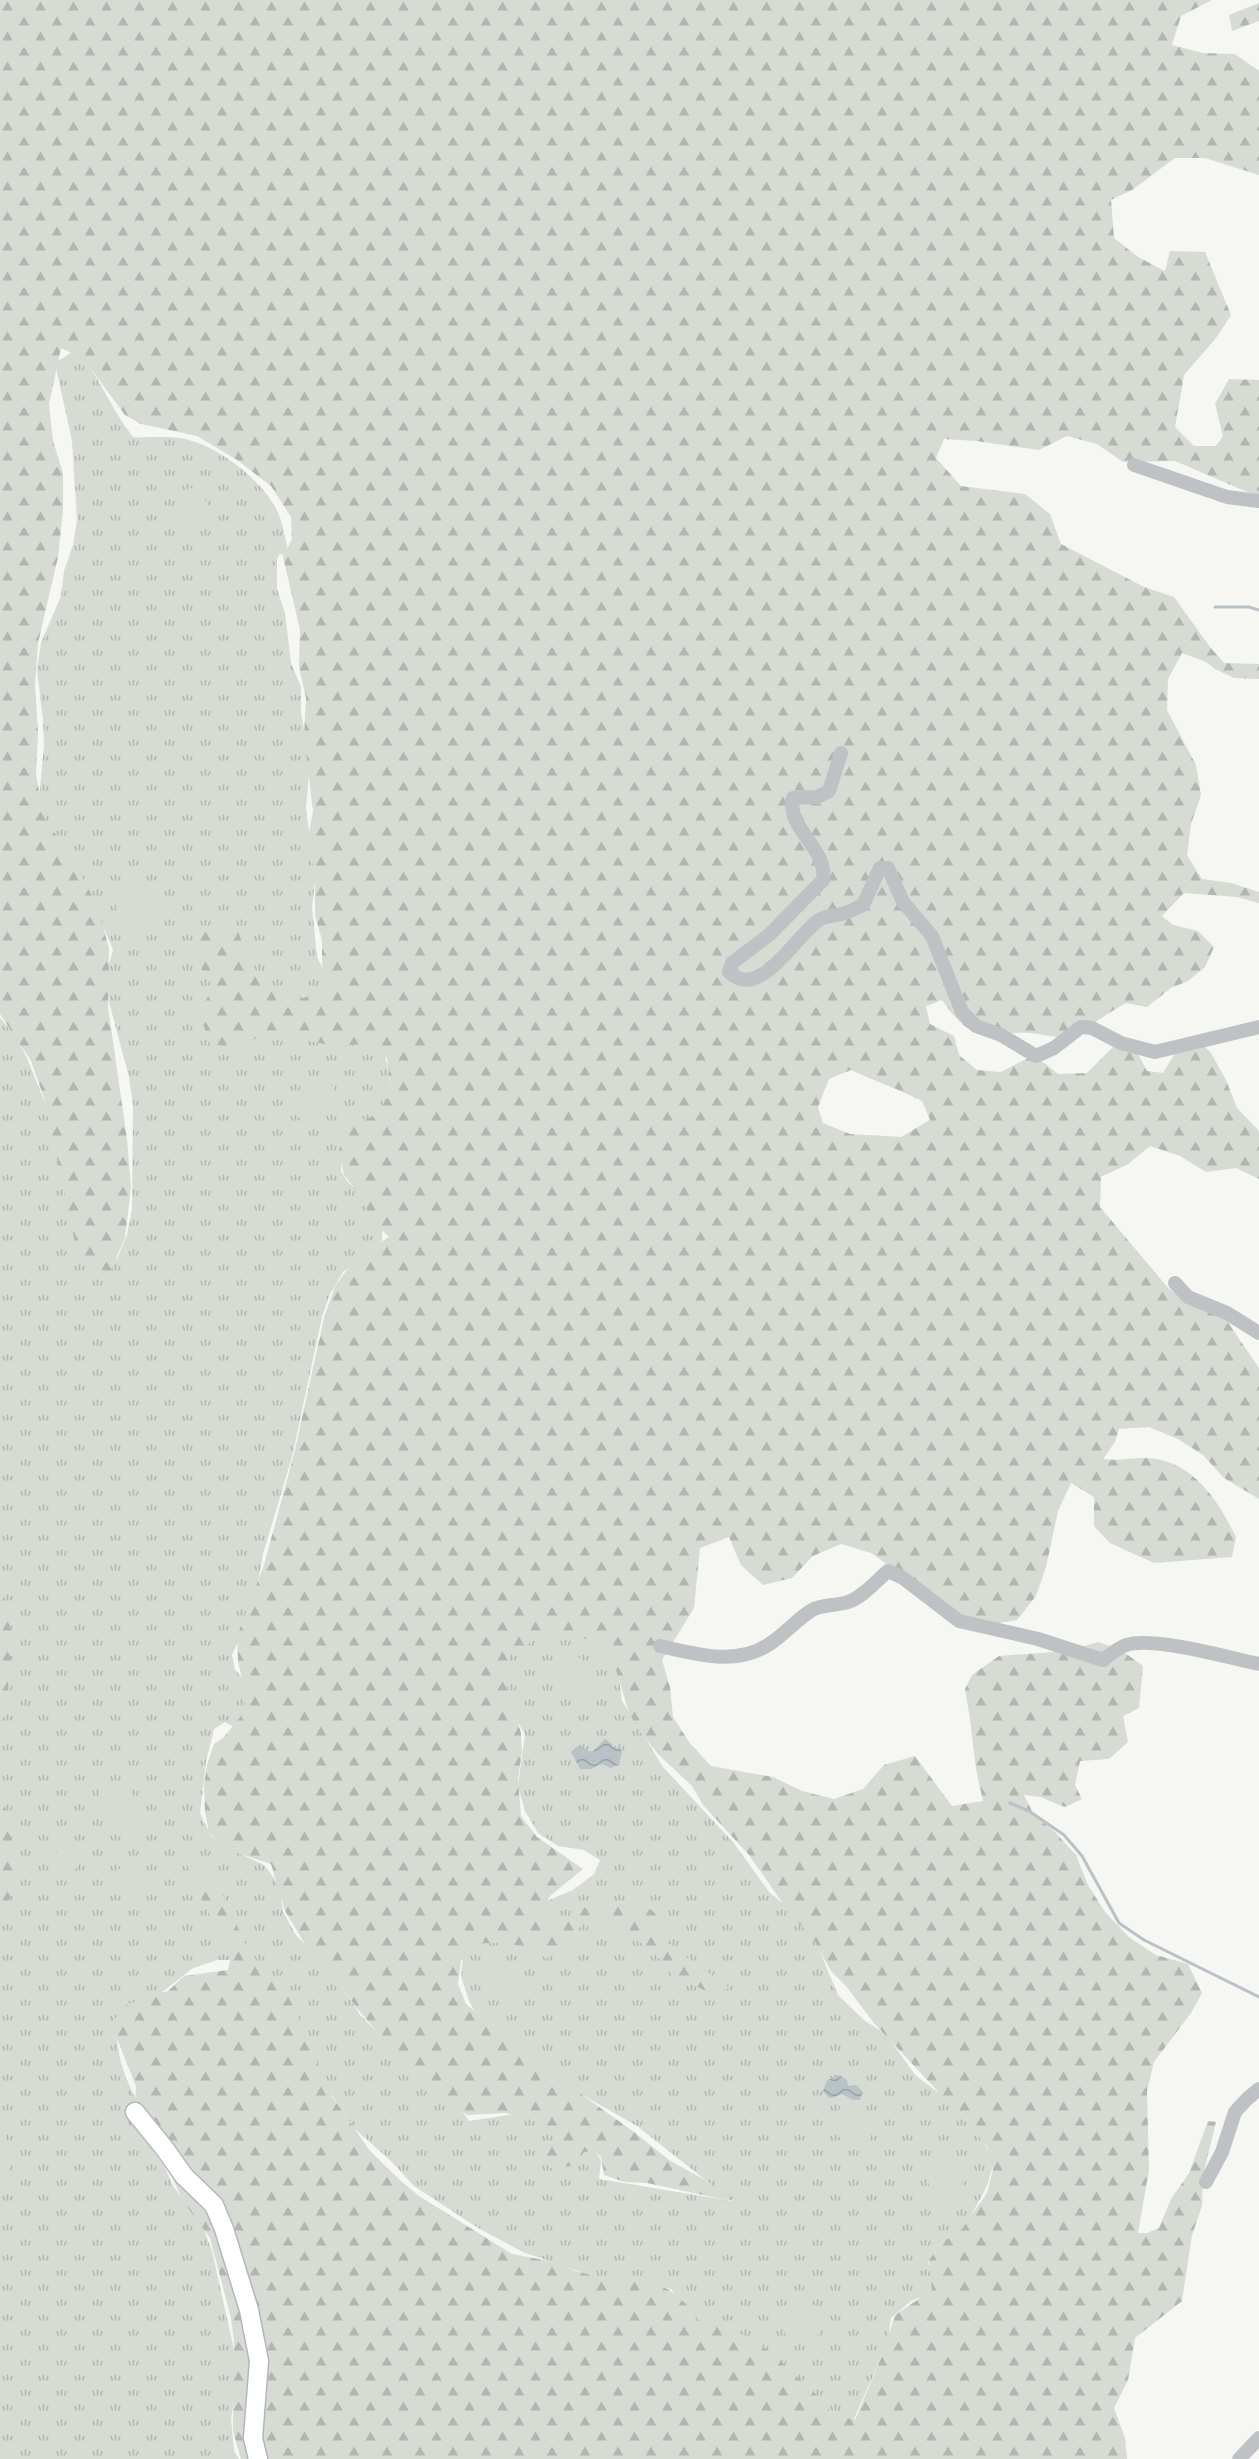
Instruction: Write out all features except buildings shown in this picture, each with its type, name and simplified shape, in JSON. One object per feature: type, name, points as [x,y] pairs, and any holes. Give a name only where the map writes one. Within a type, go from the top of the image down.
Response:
[{"type":"street","points":[[1134,465],[1227,497],[1259,501]]},
{"type":"street","points":[[842,753],[829,791],[817,797],[793,798],[791,809],[794,818],[816,850],[825,870],[823,880],[769,935],[732,963],[729,972],[736,979],[746,980],[771,969],[800,935],[823,917],[843,914],[863,905],[880,868],[888,868],[903,902],[932,936],[962,1012],[976,1026],[1001,1035],[1036,1056],[1054,1048],[1081,1027],[1092,1028],[1121,1043],[1155,1052],[1259,1028]]},
{"type":"street","points":[[1175,1283],[1188,1297],[1227,1313],[1259,1333]]},
{"type":"street","points":[[660,1646],[700,1656],[728,1657],[747,1654],[767,1646],[814,1609],[848,1602],[859,1597],[888,1571],[903,1578],[959,1621],[1038,1639],[1103,1660],[1126,1645],[1143,1643],[1182,1648],[1259,1664]]},
{"type":"street","points":[[1206,2182],[1222,2152],[1235,2112],[1259,2089]]},
{"type":"street","points":[[135,2112],[184,2176],[214,2205],[224,2229],[249,2310],[259,2361],[253,2438],[258,2459]]},
{"type":"street","points":[[1239,2459],[1259,2438]]},
{"type":"green space","points":[[0,0],[1212,0],[1181,16],[1172,45],[1203,53],[1235,54],[1259,71],[1259,175],[1205,158],[1175,158],[1132,190],[1111,200],[1114,238],[1138,257],[1165,271],[1170,251],[1205,252],[1231,315],[1216,338],[1184,375],[1175,427],[1194,446],[1216,446],[1223,436],[1215,404],[1229,379],[1259,380],[1259,497],[1175,461],[1123,462],[1097,444],[1067,436],[1039,450],[944,439],[936,458],[961,486],[1025,494],[1050,514],[1061,544],[1144,587],[1174,597],[1224,663],[1259,664],[1259,679],[1234,678],[1206,662],[1182,653],[1168,679],[1167,710],[1196,765],[1201,795],[1191,824],[1187,855],[1202,879],[1231,883],[1259,892],[1259,903],[1237,897],[1184,893],[1162,916],[1173,925],[1198,931],[1214,947],[1205,967],[1188,981],[1171,988],[1147,1007],[1126,1003],[1088,1027],[1067,1035],[1056,1037],[1024,1033],[980,1034],[961,1023],[942,1000],[926,1006],[930,1024],[954,1036],[959,1055],[977,1070],[1001,1072],[1034,1055],[1058,1074],[1087,1073],[1113,1047],[1137,1052],[1147,1071],[1163,1073],[1174,1055],[1195,1037],[1211,1053],[1226,1080],[1237,1108],[1259,1131],[1259,1179],[1236,1168],[1206,1172],[1180,1156],[1150,1146],[1128,1164],[1101,1177],[1100,1207],[1169,1289],[1225,1318],[1259,1368],[1259,1499],[1224,1478],[1203,1455],[1178,1439],[1149,1427],[1119,1429],[1115,1442],[1103,1459],[1162,1460],[1190,1474],[1212,1496],[1236,1537],[1232,1557],[1154,1563],[1110,1543],[1094,1526],[1094,1497],[1071,1483],[1058,1511],[1046,1567],[1036,1596],[1017,1620],[988,1625],[959,1614],[871,1553],[841,1544],[813,1556],[792,1578],[763,1585],[741,1565],[729,1537],[700,1548],[694,1608],[662,1660],[670,1687],[673,1717],[689,1742],[711,1766],[773,1777],[802,1791],[834,1799],[863,1789],[884,1765],[915,1756],[952,1806],[983,1801],[976,1769],[965,1689],[972,1675],[999,1656],[1068,1651],[1098,1642],[1121,1650],[1143,1666],[1139,1708],[1123,1716],[1128,1742],[1109,1759],[1080,1761],[1075,1785],[1082,1799],[1065,1807],[1040,1797],[1024,1795],[1034,1815],[1054,1831],[1076,1855],[1088,1885],[1105,1912],[1130,1938],[1156,1955],[1188,1964],[1202,1993],[1191,2013],[1154,2062],[1147,2091],[1149,2170],[1138,2233],[1147,2233],[1159,2228],[1171,2199],[1189,2173],[1208,2121],[1216,2122],[1203,2175],[1202,2206],[1192,2235],[1182,2301],[1135,2338],[1128,2380],[1114,2408],[1125,2438],[1127,2459],[241,2459],[233,2431],[234,2341],[231,2318],[210,2238],[183,2201],[164,2160],[135,2108],[136,2086],[111,2024],[124,2006],[168,1991],[184,1976],[228,1970],[232,1950],[205,1907],[186,1863],[204,1874],[220,1888],[247,1948],[260,1965],[284,1985],[332,2096],[370,2151],[402,2182],[419,2196],[512,2254],[555,2262],[575,2271],[620,2282],[646,2282],[668,2289],[685,2303],[698,2320],[741,2334],[771,2352],[820,2398],[833,2415],[855,2420],[881,2358],[895,2315],[932,2290],[929,2260],[943,2242],[962,2229],[987,2193],[993,2169],[987,2147],[973,2129],[874,2023],[846,1986],[831,1971],[815,1942],[786,1908],[749,1855],[703,1805],[692,1786],[659,1755],[640,1732],[629,1713],[616,1670],[603,1651],[586,1639],[564,1634],[533,1641],[510,1655],[507,1686],[521,1733],[522,1751],[518,1780],[521,1816],[537,1837],[583,1869],[550,1896],[541,1915],[564,1926],[579,1909],[613,1902],[650,1909],[664,1921],[658,1934],[730,1988],[711,1993],[672,1976],[664,1963],[647,1946],[601,1922],[582,1923],[566,1951],[546,1958],[529,1949],[512,1944],[474,1944],[461,1961],[458,1984],[466,2004],[563,2081],[669,2160],[723,2190],[732,2199],[726,2200],[647,2183],[625,2182],[604,2175],[601,2157],[595,2151],[584,2152],[573,2166],[551,2168],[539,2158],[547,2144],[558,2136],[548,2127],[526,2117],[505,2113],[467,2115],[414,2075],[355,2006],[329,1969],[308,1949],[285,1911],[271,1864],[228,1850],[209,1833],[205,1812],[204,1785],[207,1765],[214,1744],[224,1737],[245,1711],[245,1689],[238,1662],[237,1636],[264,1565],[294,1454],[324,1318],[335,1286],[356,1258],[389,1237],[374,1222],[359,1194],[344,1175],[339,1150],[347,1124],[376,1116],[391,1092],[387,1058],[365,1044],[334,1046],[265,1032],[239,1050],[210,1043],[199,1013],[213,987],[196,960],[199,927],[237,929],[253,966],[259,974],[275,986],[303,998],[327,990],[322,964],[322,940],[315,915],[315,872],[308,838],[313,811],[304,736],[306,698],[299,667],[300,630],[283,557],[292,539],[291,517],[271,486],[237,460],[197,436],[141,424],[125,415],[83,358],[61,348],[49,404],[53,441],[63,473],[63,510],[58,557],[38,643],[35,685],[38,732],[36,775],[45,820],[69,853],[96,903],[109,948],[108,1007],[127,1139],[131,1187],[125,1238],[109,1274],[90,1263],[76,1247],[44,1098],[31,1061],[0,1014]],"holes":[[[851,1070],[922,1101],[930,1120],[901,1137],[850,1134],[823,1123],[818,1107],[829,1079]]]},
{"type":"green space","points":[[1259,3],[1259,21],[1232,31],[1229,15]]},
{"type":"green space","points":[[77,349],[133,437],[179,438],[208,447],[251,477],[263,489],[279,515],[289,556],[280,554],[277,559],[277,589],[285,613],[291,663],[301,687],[301,713],[310,763],[306,808],[309,832],[318,856],[312,907],[317,957],[331,985],[381,1043],[388,1067],[391,1093],[379,1115],[343,1146],[341,1171],[347,1181],[383,1216],[382,1241],[364,1258],[343,1272],[330,1294],[322,1317],[292,1457],[263,1554],[254,1604],[232,1655],[235,1670],[254,1690],[266,1746],[225,1722],[214,1729],[206,1762],[200,1813],[211,1836],[232,1850],[264,1865],[279,1885],[283,1911],[295,1934],[332,1972],[360,2015],[415,2070],[455,2100],[469,2121],[521,2113],[592,2145],[601,2161],[599,2179],[732,2201],[637,2126],[549,2076],[482,2024],[469,2001],[461,1976],[463,1958],[476,1935],[533,1917],[549,1900],[573,1890],[594,1874],[600,1860],[584,1850],[558,1846],[538,1833],[525,1811],[518,1787],[525,1734],[498,1691],[512,1648],[561,1628],[586,1633],[607,1648],[618,1671],[622,1701],[663,1767],[733,1842],[769,1892],[809,1925],[838,1995],[865,2021],[886,2034],[916,2076],[957,2106],[982,2139],[994,2162],[987,2186],[964,2229],[943,2242],[928,2262],[938,2286],[935,2292],[911,2301],[891,2318],[887,2344],[853,2421],[842,2422],[714,2329],[691,2318],[671,2289],[645,2283],[620,2283],[595,2277],[523,2252],[478,2228],[414,2186],[392,2162],[354,2128],[242,1960],[217,1960],[193,1968],[116,2028],[123,2070],[141,2108],[130,2117],[165,2168],[173,2186],[203,2227],[212,2251],[234,2350],[236,2388],[231,2419],[234,2451],[239,2459],[0,2459],[0,1018],[15,1035],[27,1058],[56,1130],[57,1158],[69,1208],[92,1252],[117,1259],[127,1235],[132,1209],[133,1105],[129,1077],[109,1002],[106,976],[113,949],[97,914],[42,825],[39,799],[44,746],[37,670],[41,643],[61,596],[64,571],[73,545],[77,520],[72,441],[55,363]]},
{"type":"green space","points":[[190,488],[197,489],[210,507],[209,525],[193,527],[184,522],[175,509],[178,495]]},
{"type":"green space","points":[[135,888],[146,890],[158,909],[157,922],[145,931],[131,927],[116,911],[116,898],[123,891]]},
{"type":"green space","points":[[312,1082],[332,1085],[336,1094],[324,1112],[305,1121],[296,1116],[294,1105],[300,1092]]},
{"type":"green space","points":[[0,1578],[10,1622],[11,1665],[0,1741]]},
{"type":"green space","points":[[575,1654],[588,1665],[595,1678],[591,1692],[579,1700],[569,1699],[556,1691],[552,1678],[554,1670],[564,1655]]},
{"type":"green space","points":[[0,1782],[16,1859],[13,1894],[0,1912]]},
{"type":"green space","points":[[111,1782],[129,1790],[138,1801],[145,1820],[139,1830],[130,1834],[120,1833],[111,1828],[104,1819],[99,1809],[99,1796],[105,1784]]},
{"type":"green space","points":[[67,1844],[78,1846],[82,1860],[74,1870],[65,1875],[54,1871],[53,1858]]},
{"type":"green space","points":[[129,1865],[137,1867],[146,1876],[147,1885],[144,1892],[140,1894],[130,1897],[117,1895],[110,1888],[111,1879],[118,1870]]},
{"type":"green space","points":[[493,1958],[514,1966],[525,1977],[527,1982],[524,1991],[519,1996],[504,1993],[490,1980],[486,1972],[486,1963]]},
{"type":"green space","points":[[842,2105],[850,2105],[867,2113],[872,2125],[870,2139],[857,2143],[840,2138],[833,2127],[832,2120]]},
{"type":"green space","points":[[0,2133],[11,2146],[12,2161],[7,2172],[0,2173]]},
{"type":"green space","points":[[938,2160],[953,2163],[962,2179],[963,2195],[954,2203],[946,2203],[935,2198],[929,2187],[930,2166]]},
{"type":"green space","points":[[803,2302],[820,2307],[826,2320],[821,2331],[813,2338],[804,2342],[791,2341],[781,2323],[782,2317],[789,2308]]},
{"type":"water","points":[[605,1739],[613,1747],[620,1748],[622,1752],[619,1765],[610,1768],[601,1763],[592,1769],[580,1769],[571,1752],[580,1745],[588,1751],[593,1751]]},
{"type":"water","points":[[839,2075],[847,2080],[848,2086],[856,2085],[863,2092],[860,2100],[853,2100],[842,2094],[832,2098],[828,2097],[823,2091],[827,2080]]},
{"type":"waterway","points":[[1215,607],[1249,607],[1259,610]]},
{"type":"waterway","points":[[1010,1803],[1029,1811],[1064,1835],[1082,1856],[1119,1923],[1144,1940],[1259,1997]]}]
